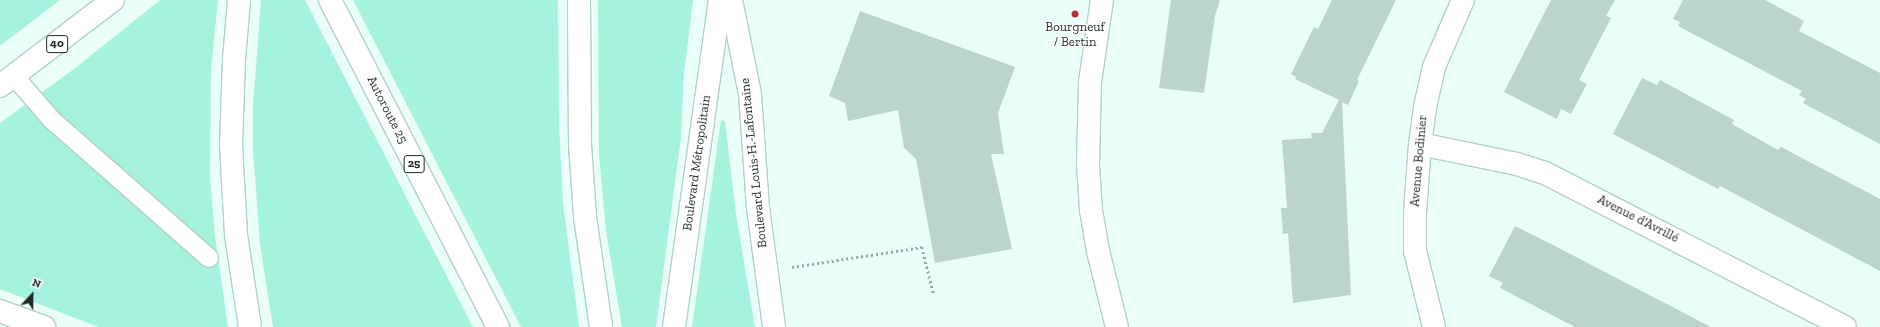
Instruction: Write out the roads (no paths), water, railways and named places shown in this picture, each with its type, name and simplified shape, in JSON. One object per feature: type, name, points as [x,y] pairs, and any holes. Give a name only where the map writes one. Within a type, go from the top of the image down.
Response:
[{"type":"main road","name":"40","points":[[7,80],[113,0]]},
{"type":"main road","points":[[239,0],[234,60],[231,145],[236,235],[250,327]]},
{"type":"main road","name":"Autoroute 25","points":[[330,0],[498,327]]},
{"type":"main road","points":[[579,0],[580,145],[585,217],[600,327]]},
{"type":"main road","name":"Boulevard Métropolitain","points":[[674,327],[720,0]]},
{"type":"main road","name":"Boulevard Louis-H.-Lafontaine","points":[[731,0],[750,94],[758,208],[774,327]]},
{"type":"main road","points":[[1102,0],[1090,82],[1088,164],[1091,210],[1098,251],[1117,327]]},
{"type":"main road","name":"Avenue Bodinier","points":[[1434,327],[1415,251],[1415,212],[1420,144],[1424,106],[1434,67],[1463,0]]},
{"type":"main road","name":"Avenue d'Avrillé","points":[[1420,144],[1517,164],[1545,173],[1845,327]]},
{"type":"main road","points":[[0,311],[44,327]]},
{"type":"lane","points":[[7,80],[209,258]]},
{"type":"place","name":"Bourgneuf / Bertin","points":[[1075,14]]}]
